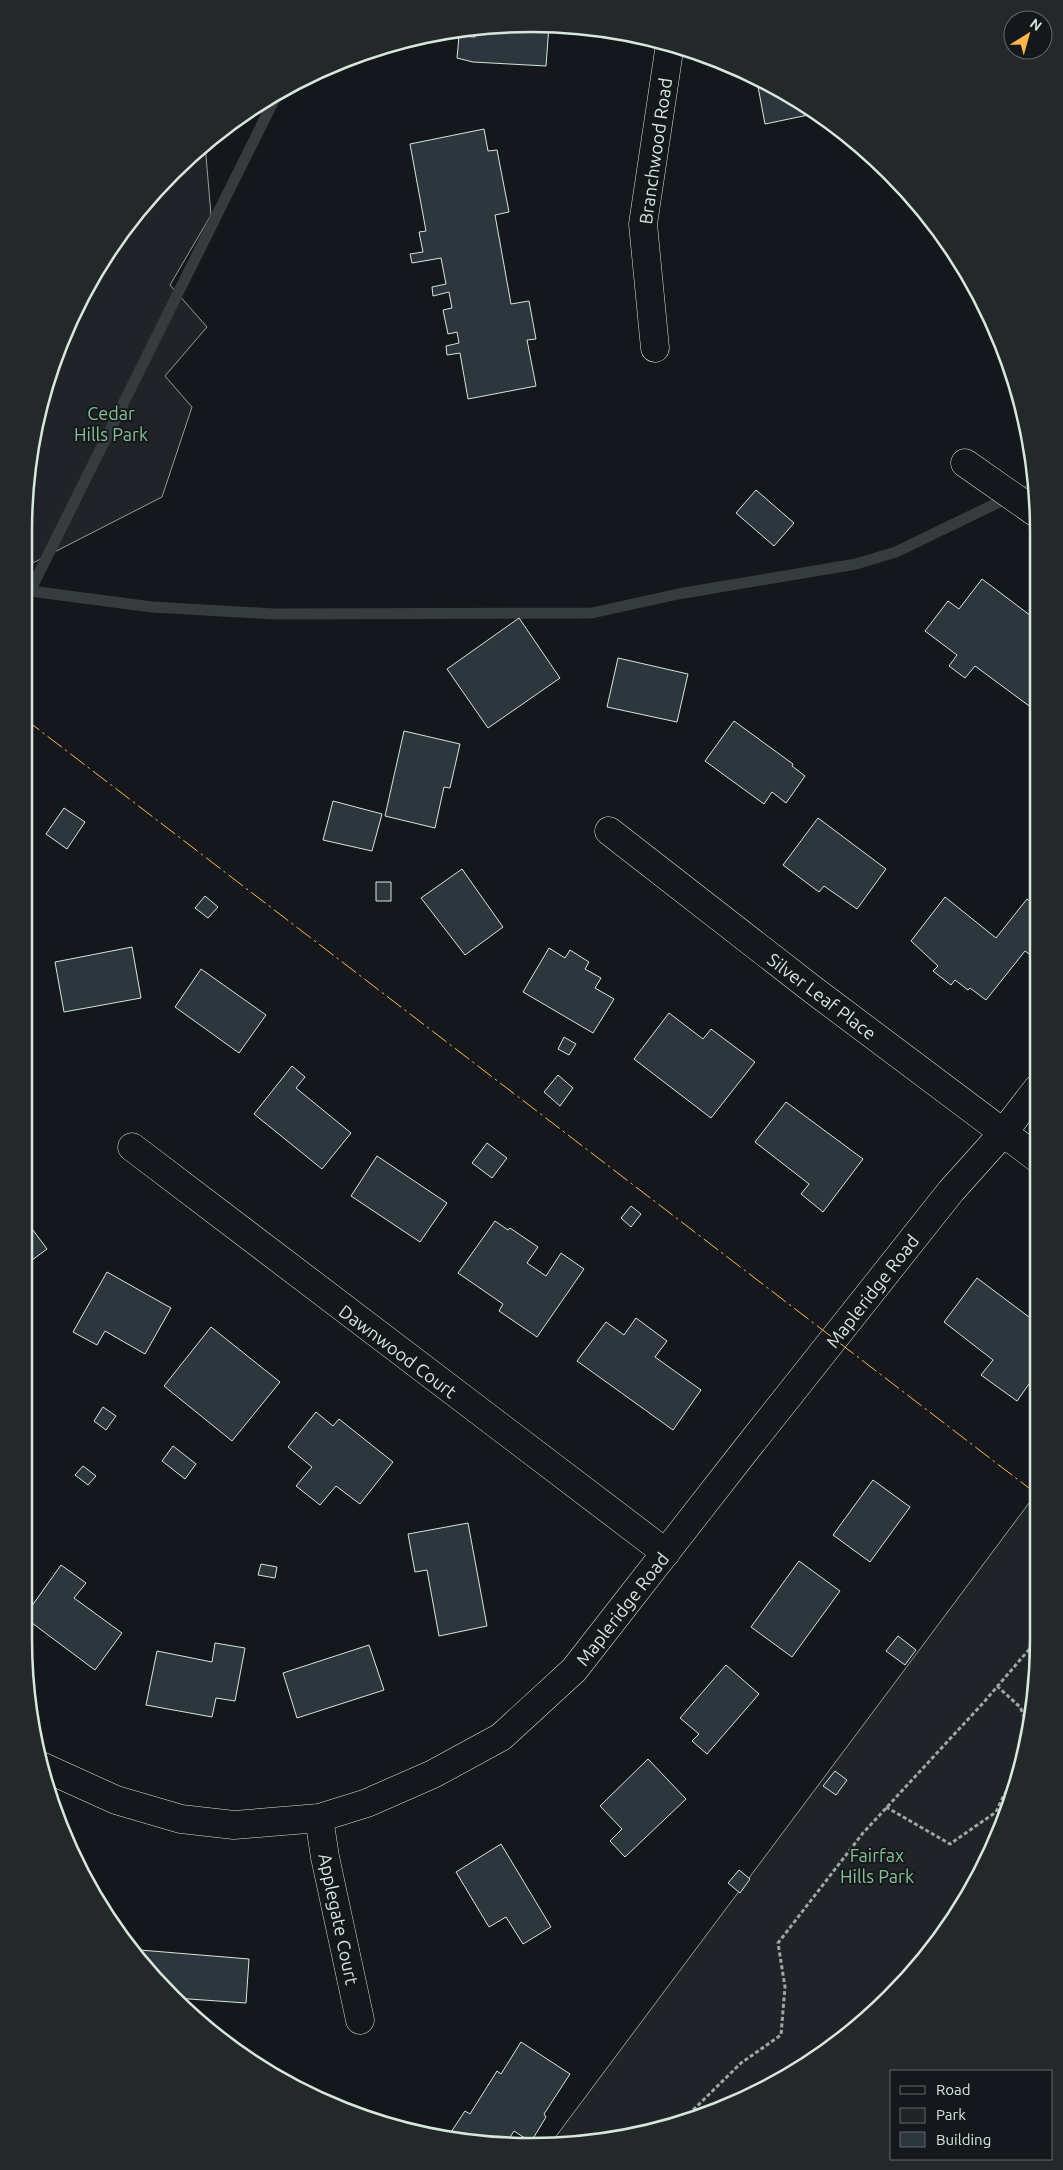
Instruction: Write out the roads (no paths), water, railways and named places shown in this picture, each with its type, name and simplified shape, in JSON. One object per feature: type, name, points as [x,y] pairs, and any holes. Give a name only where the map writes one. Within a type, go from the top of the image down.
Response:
[{"type":"street","name":"Branchwood Road","points":[[655,348],[643,224],[669,52]]},
{"type":"street","points":[[965,463],[1029,508]]},
{"type":"street","name":"Silver Leaf Place","points":[[609,831],[812,989],[1030,1153]]},
{"type":"street","name":"Mapleridge Road","points":[[51,1770],[116,1800],[181,1819],[234,1824],[319,1818],[367,1803],[433,1774],[501,1737],[574,1670],[951,1191],[1003,1133],[1030,1098]]},
{"type":"street","name":"Dawnwood Court","points":[[132,1147],[666,1553]]},
{"type":"street","name":"Applegate Court","points":[[319,1818],[360,2020]]},
{"type":"waterway","points":[[32,587],[271,106]]},
{"type":"waterway","points":[[32,591],[152,607],[274,614],[592,613],[678,594],[856,564],[896,552],[1028,490]]},
{"type":"park label","name":"Cedar Hills Park","points":[[111,423]]},
{"type":"park label","name":"Fairfax Hills Park","points":[[877,1865]]}]
